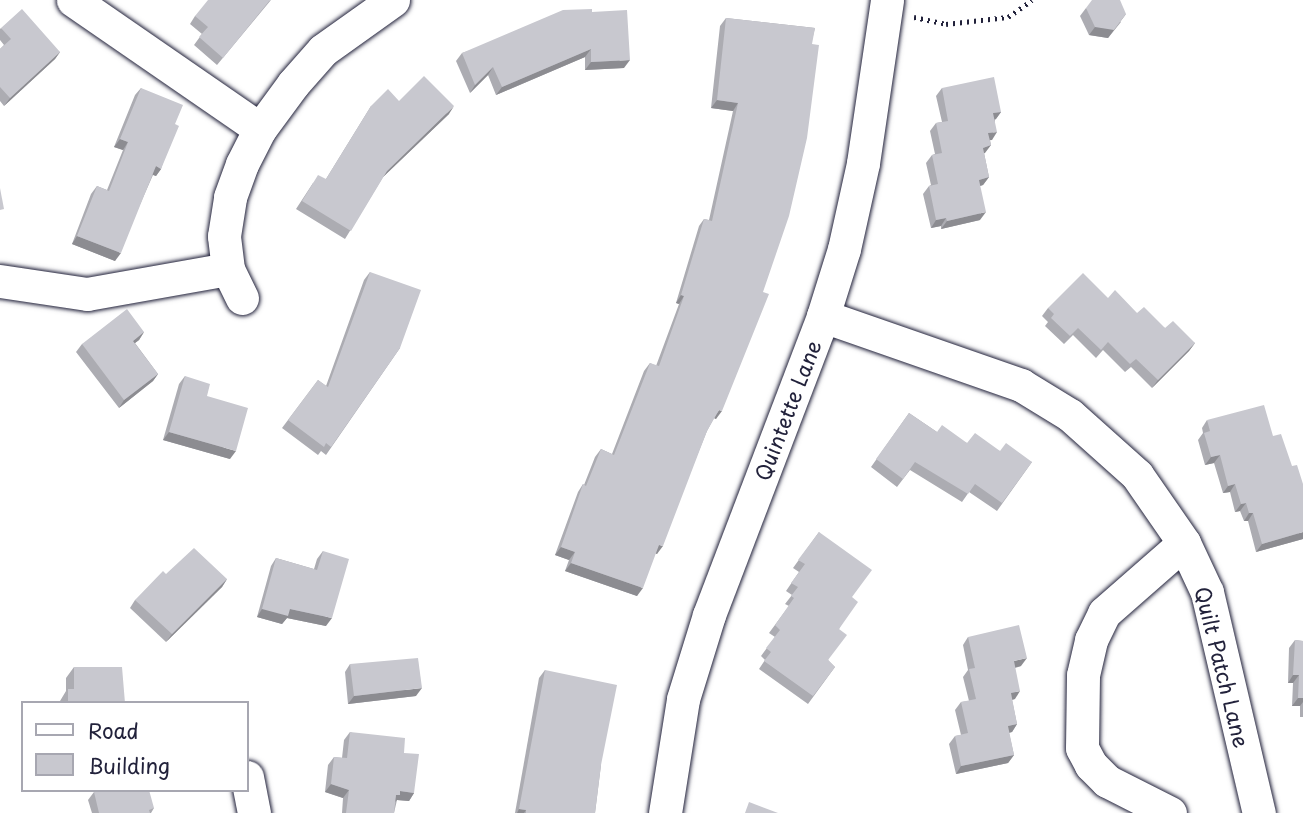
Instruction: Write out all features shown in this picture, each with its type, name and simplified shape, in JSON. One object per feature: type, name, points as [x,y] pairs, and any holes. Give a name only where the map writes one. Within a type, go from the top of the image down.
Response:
[{"type":"street","points":[[73,0],[260,129]]},
{"type":"street","points":[[0,281],[87,295],[235,284],[224,236],[230,197],[242,164],[260,129],[323,50],[393,0]]},
{"type":"street","name":"Quintette Lane","points":[[665,813],[683,699],[709,615],[823,316],[844,249],[900,8]]},
{"type":"street","name":"Quilt Patch Lane","points":[[823,316],[1021,385],[1070,415],[1137,475],[1184,543],[1207,592],[1259,813]]},
{"type":"street","points":[[1170,813],[1107,780],[1091,765],[1082,748],[1083,675],[1091,640],[1104,613],[1184,543]]},
{"type":"street","points":[[248,782],[254,813]]},
{"type":"path","points":[[900,8],[946,24],[1008,17],[1032,0]]},
{"type":"building","points":[[208,0],[270,0],[223,58],[199,37],[208,27],[195,16]]},
{"type":"building","points":[[1092,0],[1120,0],[1126,14],[1114,30],[1095,27],[1086,8]]},
{"type":"building","points":[[22,9],[60,52],[10,98],[0,87],[0,49],[11,39],[1,28]]},
{"type":"building","points":[[592,9],[592,12],[627,10],[630,60],[591,62],[591,49],[502,87],[493,67],[475,85],[462,53],[563,10]]},
{"type":"building","points":[[726,18],[815,28],[812,44],[819,45],[807,138],[789,216],[763,292],[769,294],[722,411],[719,410],[707,431],[663,546],[659,545],[643,588],[571,563],[575,552],[561,547],[583,484],[586,486],[601,449],[614,455],[650,363],[659,366],[684,296],[681,295],[704,219],[712,221],[738,103],[717,100]]},
{"type":"building","points":[[424,76],[454,106],[387,171],[351,231],[302,201],[318,175],[326,179],[371,106],[388,89],[399,101]]},
{"type":"building","points":[[994,77],[1001,112],[993,113],[997,132],[988,133],[991,145],[983,148],[989,177],[979,180],[986,212],[947,221],[946,218],[936,220],[929,186],[938,184],[932,155],[942,153],[936,123],[948,121],[942,88]]},
{"type":"building","points":[[141,88],[183,105],[175,124],[179,126],[161,169],[156,166],[121,253],[77,236],[97,186],[109,191],[128,142],[120,139]]},
{"type":"building","points":[[0,188],[4,209],[0,210]]},
{"type":"building","points":[[370,272],[421,290],[400,348],[331,447],[326,443],[324,447],[288,420],[318,380],[328,387]]},
{"type":"building","points":[[1083,273],[1108,298],[1115,290],[1137,313],[1144,307],[1165,328],[1173,321],[1195,343],[1158,380],[1136,359],[1130,364],[1108,342],[1101,350],[1078,328],[1070,336],[1051,318],[1054,314],[1048,308]]},
{"type":"building","points":[[127,309],[144,332],[133,341],[158,374],[124,400],[82,344]]},
{"type":"building","points":[[185,376],[210,384],[207,396],[248,408],[236,451],[169,432]]},
{"type":"building","points":[[1264,405],[1273,436],[1281,434],[1292,466],[1297,465],[1303,484],[1303,532],[1262,544],[1253,513],[1249,513],[1246,503],[1241,504],[1235,484],[1228,486],[1220,455],[1211,457],[1204,433],[1210,431],[1207,420]]},
{"type":"building","points":[[909,413],[937,432],[942,425],[967,443],[975,433],[1000,451],[1006,443],[1032,462],[1002,503],[975,484],[968,494],[915,462],[903,479],[876,459]]},
{"type":"building","points":[[819,532],[872,570],[852,597],[858,602],[839,629],[847,635],[828,660],[835,667],[813,696],[764,661],[771,652],[766,648],[780,630],[775,625],[794,598],[791,596],[798,587],[791,583],[805,564],[798,560]]},
{"type":"building","points":[[194,548],[227,579],[172,634],[135,600],[163,571],[166,574]]},
{"type":"building","points":[[323,551],[349,559],[332,618],[290,609],[288,616],[262,609],[276,558],[317,570]]},
{"type":"building","points":[[1019,625],[1027,658],[1014,661],[1020,691],[1011,693],[1017,724],[1008,726],[1014,755],[961,766],[955,736],[968,733],[961,702],[976,699],[969,669],[975,668],[968,637]]},
{"type":"building","points":[[1295,640],[1303,641],[1303,698],[1298,698],[1299,675],[1293,675]]},
{"type":"building","points":[[418,658],[422,688],[354,696],[350,664]]},
{"type":"building","points":[[74,667],[122,667],[125,701],[68,701],[68,689],[74,689]]},
{"type":"building","points":[[545,670],[617,685],[601,765],[595,813],[526,813],[526,810],[519,809]]},
{"type":"building","points":[[350,732],[405,738],[404,753],[419,754],[414,793],[400,791],[400,795],[396,795],[394,813],[346,813],[349,790],[331,784],[334,757],[347,758]]},
{"type":"building","points":[[94,792],[150,792],[154,808],[149,810],[150,813],[99,813]]},
{"type":"building","points":[[749,802],[778,813],[745,813]]}]
